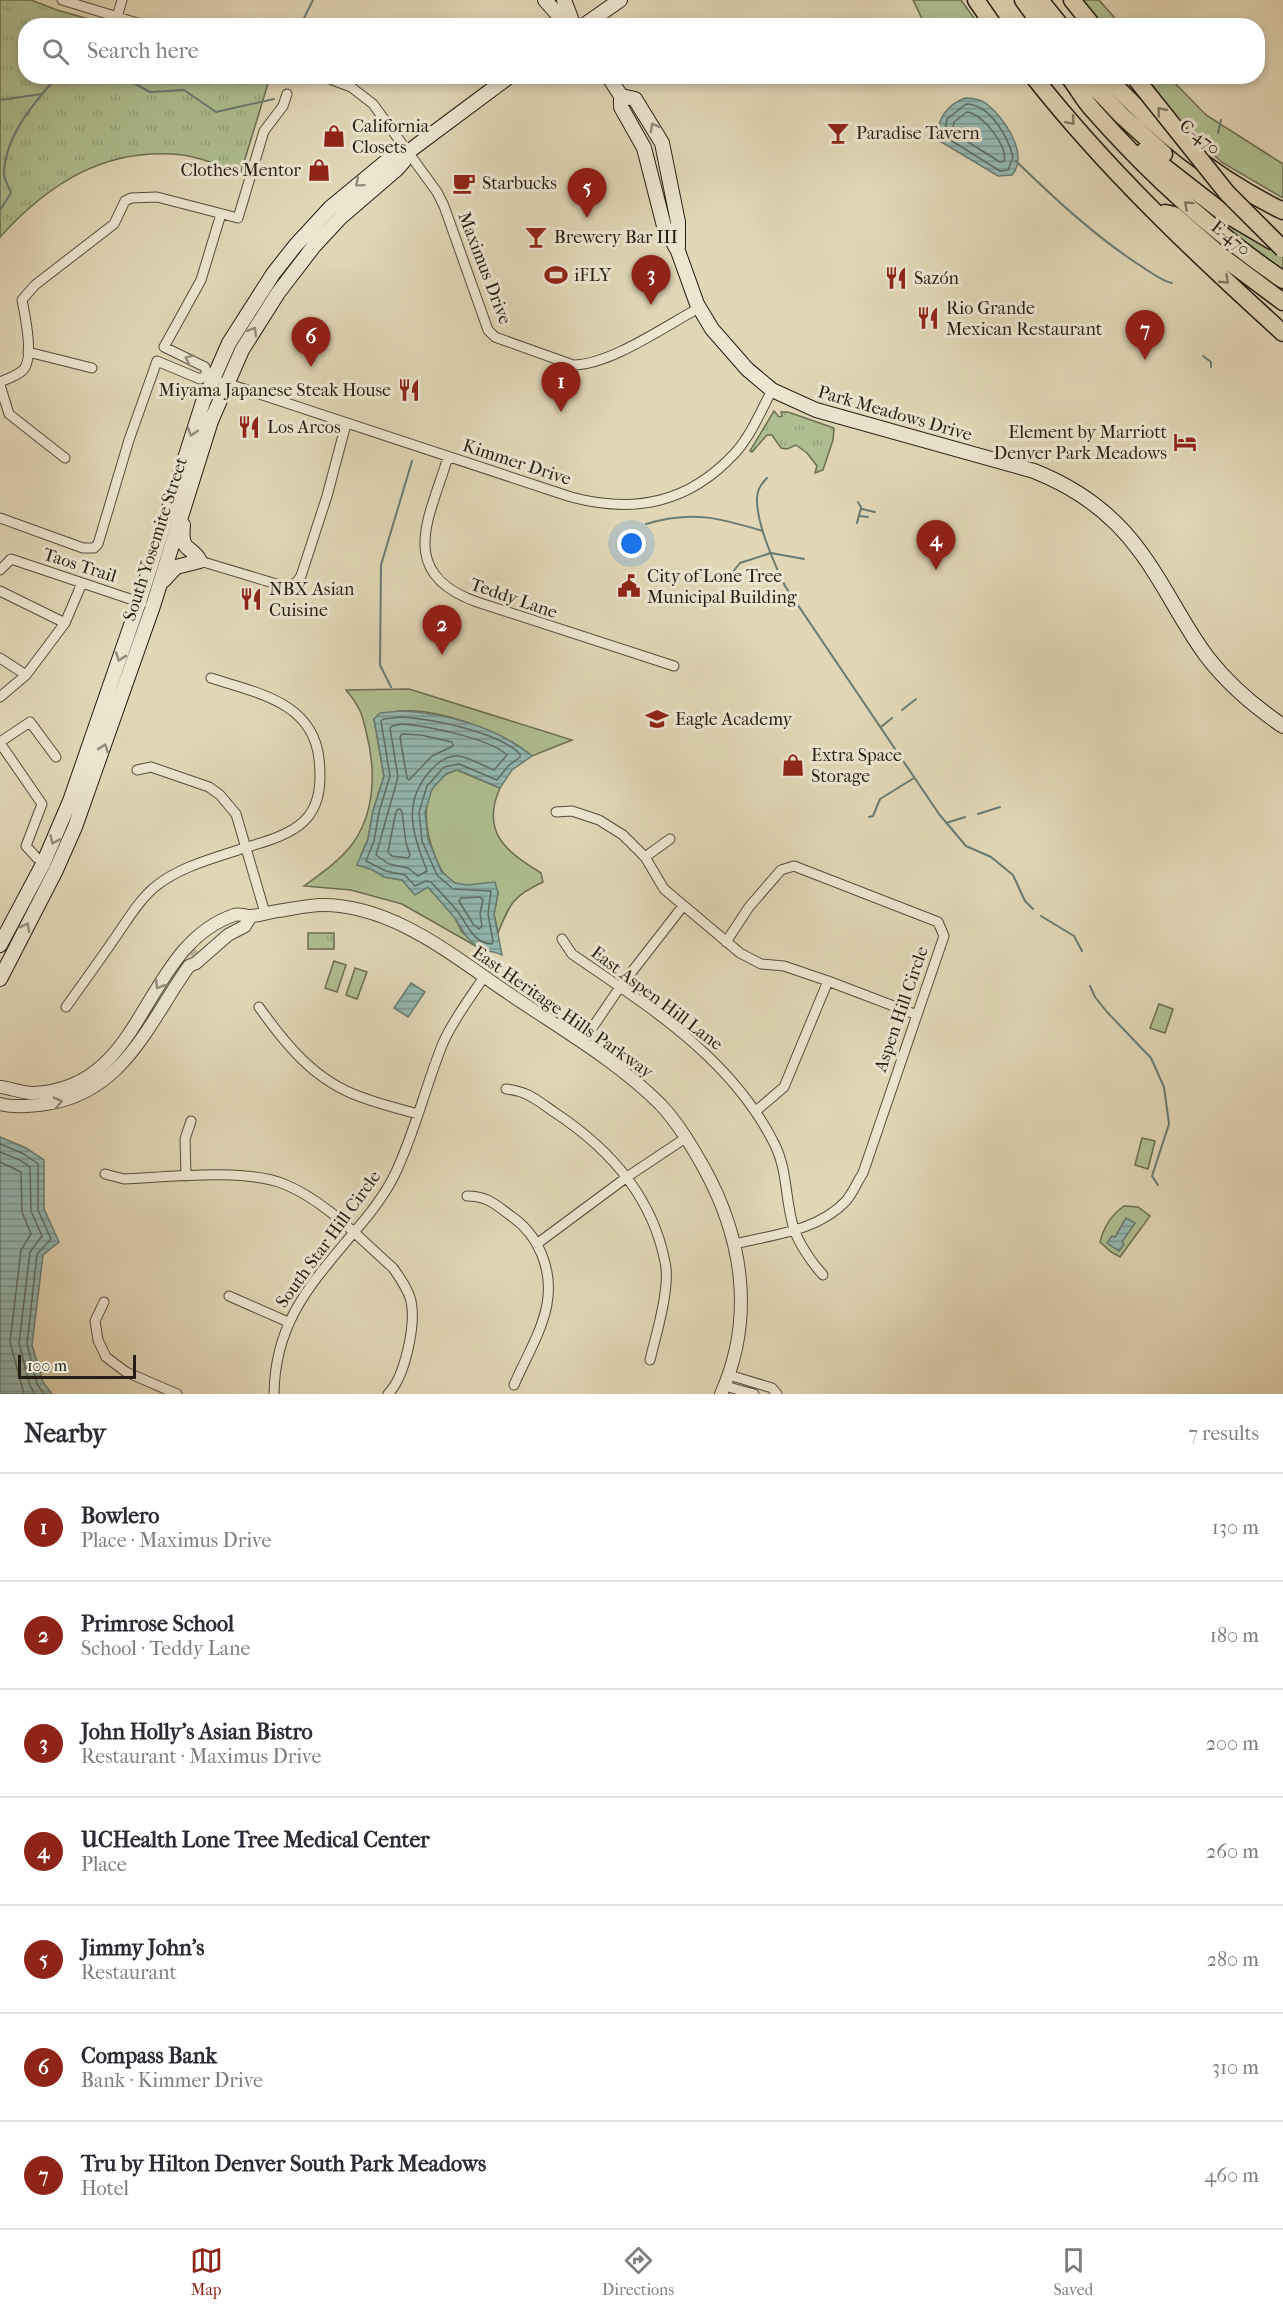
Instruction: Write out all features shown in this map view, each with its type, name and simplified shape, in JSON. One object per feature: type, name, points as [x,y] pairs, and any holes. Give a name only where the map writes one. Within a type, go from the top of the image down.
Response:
[{"type":"highway","points":[[976,0],[988,18]]},
{"type":"highway","points":[[1010,0],[1022,18]]},
{"type":"highway","points":[[1023,0],[1036,18]]},
{"type":"highway","points":[[1040,0],[1055,18]]},
{"type":"highway","points":[[1072,0],[1087,18]]},
{"type":"highway","points":[[1040,84],[1153,210],[1283,333]]},
{"type":"highway","points":[[1076,84],[1081,96],[1101,119],[1174,193],[1233,243],[1283,280]]},
{"type":"highway","points":[[1080,84],[1130,138],[1181,181],[1231,217],[1283,248]]},
{"type":"highway","points":[[1081,84],[1180,167],[1221,198],[1283,235]]},
{"type":"highway","name":"C-470","points":[[1114,84],[1161,131],[1193,157],[1236,186],[1283,211]]},
{"type":"highway","points":[[1140,84],[1227,193],[1283,248]]},
{"type":"highway","name":"E-470","points":[[1153,210],[1174,215],[1283,302]]},
{"type":"main road","points":[[545,0],[561,18]]},
{"type":"main road","points":[[564,0],[571,18]]},
{"type":"main road","points":[[594,18],[620,0]]},
{"type":"main road","name":"South Yosemite Street","points":[[0,979],[56,870],[75,827],[146,604],[190,437],[219,380],[248,312],[295,246],[330,208],[388,160],[408,152],[499,84]]},
{"type":"main road","name":"Park Meadows Drive","points":[[613,84],[621,96],[621,107],[644,148],[664,226],[678,251],[699,308],[730,351],[772,390],[816,410],[1035,471],[1060,481],[1083,495],[1107,514],[1135,544],[1189,631],[1213,664],[1243,695],[1283,726]]},
{"type":"main road","name":"Park Meadows Drive","points":[[621,96],[635,99],[662,142],[678,222],[678,251]]},
{"type":"main road","points":[[623,110],[631,114],[659,168],[667,172]]},
{"type":"main road","points":[[652,176],[662,186],[670,214],[678,222]]},
{"type":"main road","name":"South Yosemite Street","points":[[0,945],[43,864],[70,801],[146,604],[159,586],[211,421],[219,380]]},
{"type":"main road","points":[[159,586],[176,567],[200,561],[198,556],[186,549],[182,536],[185,505]]},
{"type":"street","points":[[62,0],[120,18]]},
{"type":"street","points":[[117,17],[122,0]]},
{"type":"street","name":"Maximus Drive","points":[[343,84],[351,87],[373,104],[437,192],[488,330],[495,338],[573,365],[585,365],[616,353],[699,308]]},
{"type":"street","points":[[64,458],[9,414],[0,384],[24,370],[27,362],[26,323],[22,300],[35,285],[114,224],[125,201],[131,198],[157,197],[237,218],[264,131],[283,106],[287,94]]},
{"type":"street","points":[[0,518],[83,548],[94,548],[98,544],[129,440],[157,361],[200,379],[207,375],[205,366],[164,347],[201,280],[221,214]]},
{"type":"street","points":[[28,352],[92,368]]},
{"type":"street","name":"Kimmer Drive","points":[[219,380],[448,457],[594,503],[614,505],[654,503],[691,489],[710,476],[734,453],[755,422],[772,390]]},
{"type":"street","points":[[200,561],[283,586],[297,582],[301,576],[327,496],[346,424]]},
{"type":"street","name":"Teddy Lane","points":[[448,457],[424,532],[423,546],[430,568],[443,585],[456,595],[674,666]]},
{"type":"street","name":"Taos Trail","points":[[0,556],[146,604]]},
{"type":"street","points":[[0,570],[11,559]]},
{"type":"street","points":[[0,697],[26,675],[65,623],[82,583]]},
{"type":"street","points":[[0,591],[65,623]]},
{"type":"street","points":[[0,658],[26,675]]},
{"type":"street","points":[[66,1007],[137,906],[156,886],[189,867],[285,836],[304,822],[312,811],[320,792],[321,776],[318,749],[312,732],[294,710],[274,699],[211,678]]},
{"type":"street","points":[[37,858],[26,846],[42,804],[0,743],[30,722],[56,757]]},
{"type":"street","points":[[137,770],[151,767],[209,787],[220,795],[236,814],[265,913]]},
{"type":"street","points":[[556,812],[572,811],[599,820],[623,835],[645,857],[664,889],[740,953],[761,963],[784,966],[917,1014]]},
{"type":"street","points":[[645,857],[670,839]]},
{"type":"street","name":"Aspen Hill Circle","points":[[726,942],[749,907],[781,870],[794,866],[938,922],[944,936],[863,1173],[847,1199],[818,1222],[734,1244]]},
{"type":"street","name":"East Heritage Hills Parkway","points":[[0,1104],[34,1106],[61,1102],[83,1094],[105,1080],[131,1055],[196,952],[237,914],[251,916],[322,905],[370,911],[407,927],[582,1043],[639,1085],[660,1105],[687,1137],[721,1200],[734,1244],[741,1294],[740,1316],[737,1346],[725,1385]]},
{"type":"street","points":[[582,1043],[620,987],[683,906]]},
{"type":"street","name":"East Heritage Hills Parkway","points":[[196,952],[196,963],[219,932],[244,926],[251,916]]},
{"type":"street","name":"East Aspen Hill Lane","points":[[562,939],[572,954],[665,1019],[717,1063],[756,1111],[784,1168],[794,1230],[815,1267],[823,1275]]},
{"type":"street","points":[[178,957],[196,952]]},
{"type":"street","name":"East Heritage Hills Parkway","points":[[0,1087],[20,1092],[51,1091],[92,1074],[121,1047],[178,957],[196,952]]},
{"type":"street","name":"South Star Hill Circle","points":[[274,1394],[278,1353],[288,1322],[315,1280],[378,1203],[393,1178],[444,1041],[484,977]]},
{"type":"street","points":[[756,1111],[784,1087],[828,981]]},
{"type":"street","points":[[259,1007],[283,1041],[322,1077],[360,1097],[418,1114]]},
{"type":"street","points":[[506,1089],[522,1090],[575,1126],[601,1147],[627,1177],[651,1217],[666,1263],[666,1283],[650,1360]]},
{"type":"street","points":[[186,1176],[185,1139],[191,1121]]},
{"type":"street","points":[[538,1243],[627,1177],[687,1137]]},
{"type":"street","points":[[105,1174],[124,1179],[247,1175],[283,1184],[314,1200],[393,1268],[416,1299],[411,1336],[396,1386],[388,1394]]},
{"type":"street","points":[[466,1196],[480,1196],[517,1220],[538,1243],[545,1262],[547,1302],[543,1320],[514,1385]]},
{"type":"street","points":[[230,1296],[288,1322]]},
{"type":"street","points":[[104,1302],[95,1321],[98,1340],[106,1357],[126,1372],[161,1391],[177,1394]]},
{"type":"street","points":[[725,1385],[754,1394]]},
{"type":"street","points":[[725,1385],[771,1388],[777,1394]]},
{"type":"green space","points":[[0,0],[31,0],[85,18],[18,18],[18,84],[268,84],[241,172],[183,155],[129,156],[81,172],[59,185],[39,200],[0,237]]},
{"type":"green space","points":[[913,0],[961,0],[974,18],[922,18]]},
{"type":"green space","points":[[1079,0],[1099,0],[1115,18],[1094,18]]},
{"type":"green space","points":[[1146,84],[1176,84],[1206,115],[1283,164],[1283,198],[1223,163],[1179,126]]},
{"type":"green space","points":[[1186,196],[1283,256],[1283,273]]},
{"type":"green space","points":[[774,411],[779,417],[782,416],[781,412],[788,412],[834,428],[833,440],[823,470],[815,473],[817,466],[807,453],[796,445],[787,449],[781,448],[772,435],[767,435],[752,452],[750,451]]},
{"type":"green space","points":[[409,689],[572,740],[532,756],[488,730],[434,713],[401,711],[374,719],[384,776],[373,811],[368,839],[361,855],[373,870],[384,877],[402,880],[415,894],[428,887],[454,916],[462,932],[481,949],[402,904],[351,890],[304,886],[334,863],[350,847],[359,834],[369,806],[372,776],[369,746],[360,712],[346,690]]},
{"type":"green space","points":[[457,770],[500,788],[493,817],[500,840],[517,857],[541,873],[543,882],[519,896],[506,914],[498,933],[494,914],[498,893],[450,880],[440,867],[431,844],[426,819],[430,794],[435,784],[444,776]]},
{"type":"green space","points":[[308,933],[334,933],[334,949],[308,949]]},
{"type":"green space","points":[[334,961],[346,965],[337,992],[325,988]]},
{"type":"green space","points":[[355,968],[367,972],[357,999],[346,995]]},
{"type":"green space","points":[[1159,1004],[1173,1009],[1165,1033],[1150,1028]]},
{"type":"green space","points":[[1142,1138],[1155,1141],[1148,1169],[1135,1165]]},
{"type":"green space","points":[[1124,1206],[1138,1207],[1150,1216],[1120,1257],[1100,1242],[1109,1221]]},
{"type":"water","points":[[965,98],[984,102],[1006,125],[1016,146],[1018,157],[1017,166],[1012,175],[998,176],[938,140],[939,126],[944,114]]},
{"type":"water","points":[[401,711],[436,715],[470,723],[503,737],[532,756],[512,770],[500,788],[458,770],[447,773],[432,789],[425,812],[428,839],[441,871],[455,883],[467,885],[495,882],[498,893],[494,914],[502,955],[482,949],[471,942],[453,916],[428,887],[415,895],[402,880],[384,877],[373,870],[357,865],[368,839],[373,811],[384,776],[374,719],[380,713]]},
{"type":"water","points":[[411,983],[425,992],[408,1017],[394,1008]]},
{"type":"water","points":[[0,1137],[26,1148],[44,1160],[44,1209],[59,1242],[43,1255],[32,1345],[43,1382],[52,1394],[0,1394]]},
{"type":"water","points":[[1126,1218],[1135,1223],[1122,1242],[1124,1244],[1119,1251],[1107,1243],[1112,1236],[1115,1237]]},
{"type":"waterway","points":[[304,18],[313,0]]},
{"type":"waterway","points":[[0,210],[11,193],[4,174],[10,145],[31,108],[51,84]]},
{"type":"waterway","points":[[136,84],[150,92],[184,90],[216,112],[274,99]]},
{"type":"waterway","points":[[0,100],[42,94]]},
{"type":"waterway","points":[[1218,133],[1221,120]]},
{"type":"waterway","points":[[1016,161],[1110,244],[1154,275],[1172,283]]},
{"type":"waterway","points":[[1203,356],[1211,362],[1211,367]]},
{"type":"waterway","points":[[391,687],[380,665],[381,565],[412,461]]},
{"type":"waterway","points":[[767,478],[758,492],[757,508],[767,542],[785,586],[939,814],[966,846],[991,857],[1013,875],[1025,901],[1033,909]]},
{"type":"waterway","points":[[858,502],[862,509],[875,512]]},
{"type":"waterway","points":[[857,523],[861,508]]},
{"type":"waterway","points":[[860,516],[868,517]]},
{"type":"waterway","points":[[646,524],[678,517],[705,517],[763,531]]},
{"type":"waterway","points":[[728,578],[740,563],[771,553],[804,559]]},
{"type":"waterway","points":[[902,710],[916,699]]},
{"type":"waterway","points":[[881,727],[892,718]]},
{"type":"waterway","points":[[869,817],[873,816],[880,799],[914,778]]},
{"type":"waterway","points":[[978,814],[1000,807]]},
{"type":"waterway","points":[[946,823],[965,817]]},
{"type":"waterway","points":[[1041,916],[1074,936],[1082,951]]},
{"type":"waterway","points":[[1090,986],[1095,997],[1107,1012],[1151,1058],[1164,1087],[1169,1124],[1152,1176],[1158,1185]]},
{"type":"tunnel","points":[[193,957],[198,952]]},
{"type":"place","name":"Paradise Tavern","points":[[838,133]]},
{"type":"place","name":"California Closets","points":[[334,136]]},
{"type":"place","name":"Clothes Mentor","points":[[319,170]]},
{"type":"place","name":"Starbucks","points":[[464,183]]},
{"type":"place","name":"Jimmy John's","points":[[587,218]]},
{"type":"place","name":"Brewery Bar III","points":[[536,237]]},
{"type":"place","name":"iFLY","points":[[556,275]]},
{"type":"place","name":"Sazón","points":[[896,278]]},
{"type":"place","name":"John Holly's Asian Bistro","points":[[651,305]]},
{"type":"place","name":"Rio Grande Mexican Restaurant","points":[[928,318]]},
{"type":"place","name":"Tru by Hilton Denver South Park Meadows","points":[[1145,360]]},
{"type":"place","name":"Compass Bank","points":[[311,367]]},
{"type":"place","name":"Miyama Japanese Steak House","points":[[409,390]]},
{"type":"place","name":"Bowlero","points":[[561,412]]},
{"type":"place","name":"Los Arcos","points":[[249,427]]},
{"type":"place","name":"Element by Marriott Denver Park Meadows","points":[[1185,442]]},
{"type":"place","name":"UCHealth Lone Tree Medical Center","points":[[936,570]]},
{"type":"place","name":"City of Lone Tree Municipal Building","points":[[629,586]]},
{"type":"place","name":"NBX Asian Cuisine","points":[[251,599]]},
{"type":"place","name":"Primrose School","points":[[442,655]]},
{"type":"place","name":"Eagle Academy","points":[[657,719]]},
{"type":"place","name":"Extra Space Storage","points":[[793,765]]}]
